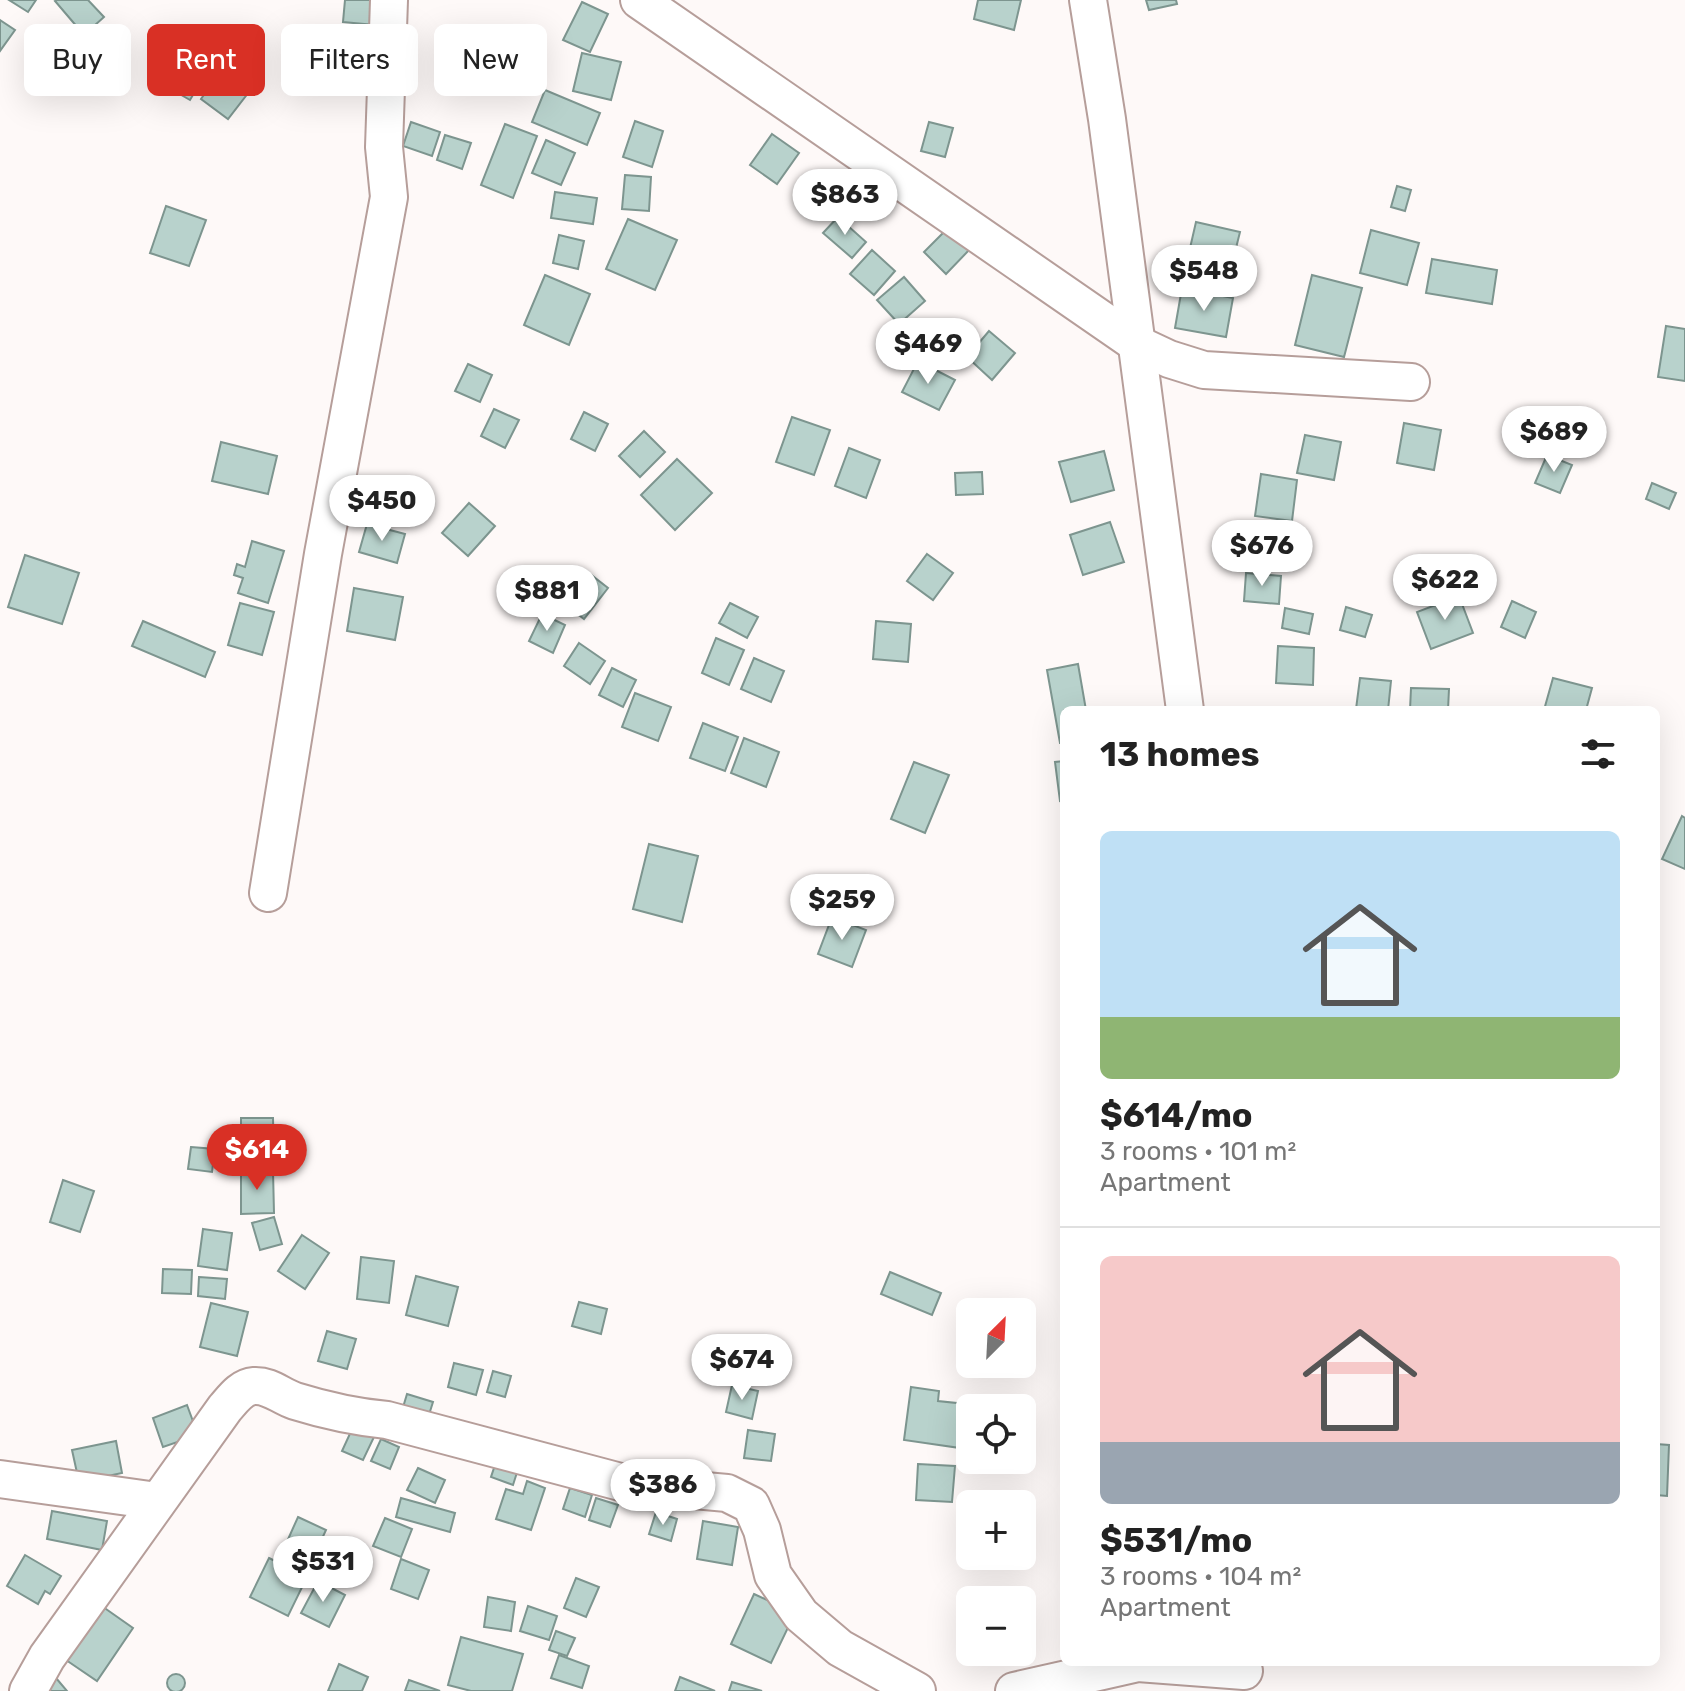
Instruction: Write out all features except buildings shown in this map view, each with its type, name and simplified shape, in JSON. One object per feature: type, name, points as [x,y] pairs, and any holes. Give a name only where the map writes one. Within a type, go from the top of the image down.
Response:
[{"type":"street","points":[[268,893],[323,554],[389,197],[384,147],[389,0]]},
{"type":"street","points":[[639,0],[1137,344],[1169,359],[1204,370],[1411,382]]},
{"type":"street","points":[[1088,0],[1184,706]]},
{"type":"street","points":[[28,1691],[47,1657],[225,1408],[243,1389],[256,1386],[274,1389],[290,1400],[361,1418],[387,1420],[628,1484],[727,1493],[751,1505],[762,1530],[773,1575],[801,1615],[840,1648],[917,1691]]},
{"type":"street","points":[[0,1479],[157,1501]]},
{"type":"street","points":[[1014,1691],[1125,1666]]},
{"type":"street","points":[[1164,1666],[1243,1675]]}]
